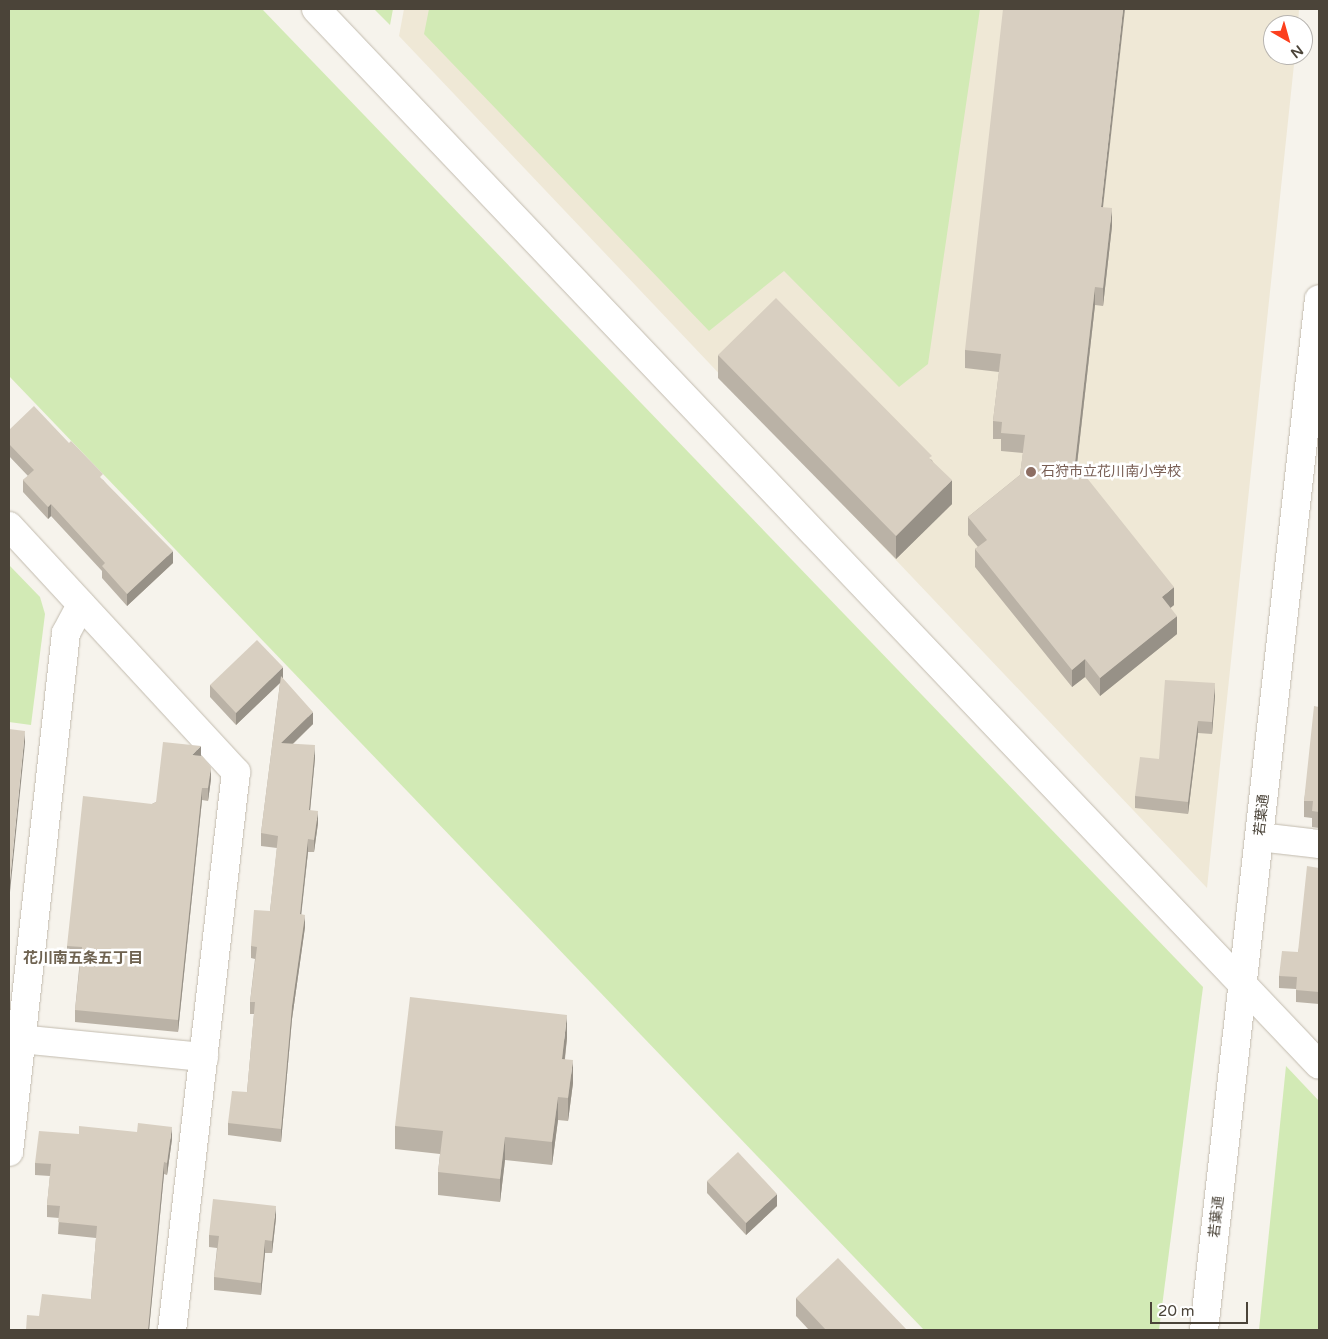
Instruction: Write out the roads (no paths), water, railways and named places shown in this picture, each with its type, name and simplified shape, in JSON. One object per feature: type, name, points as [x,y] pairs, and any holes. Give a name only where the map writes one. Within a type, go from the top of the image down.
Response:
[{"type":"street","points":[[316,9],[1319,1065]]},
{"type":"street","name":"若葉通","points":[[1204,1330],[1319,299]]},
{"type":"street","points":[[9,526],[236,772],[172,1330]]},
{"type":"street","points":[[9,1152],[15,1038],[66,632],[82,605]]},
{"type":"street","points":[[1259,837],[1319,844]]},
{"type":"street","points":[[15,1038],[204,1057]]},
{"type":"place","name":"石狩市立花川南小学校","points":[[1031,472]]},
{"type":"district","name":"花川南五条五丁目","points":[[83,959]]}]
